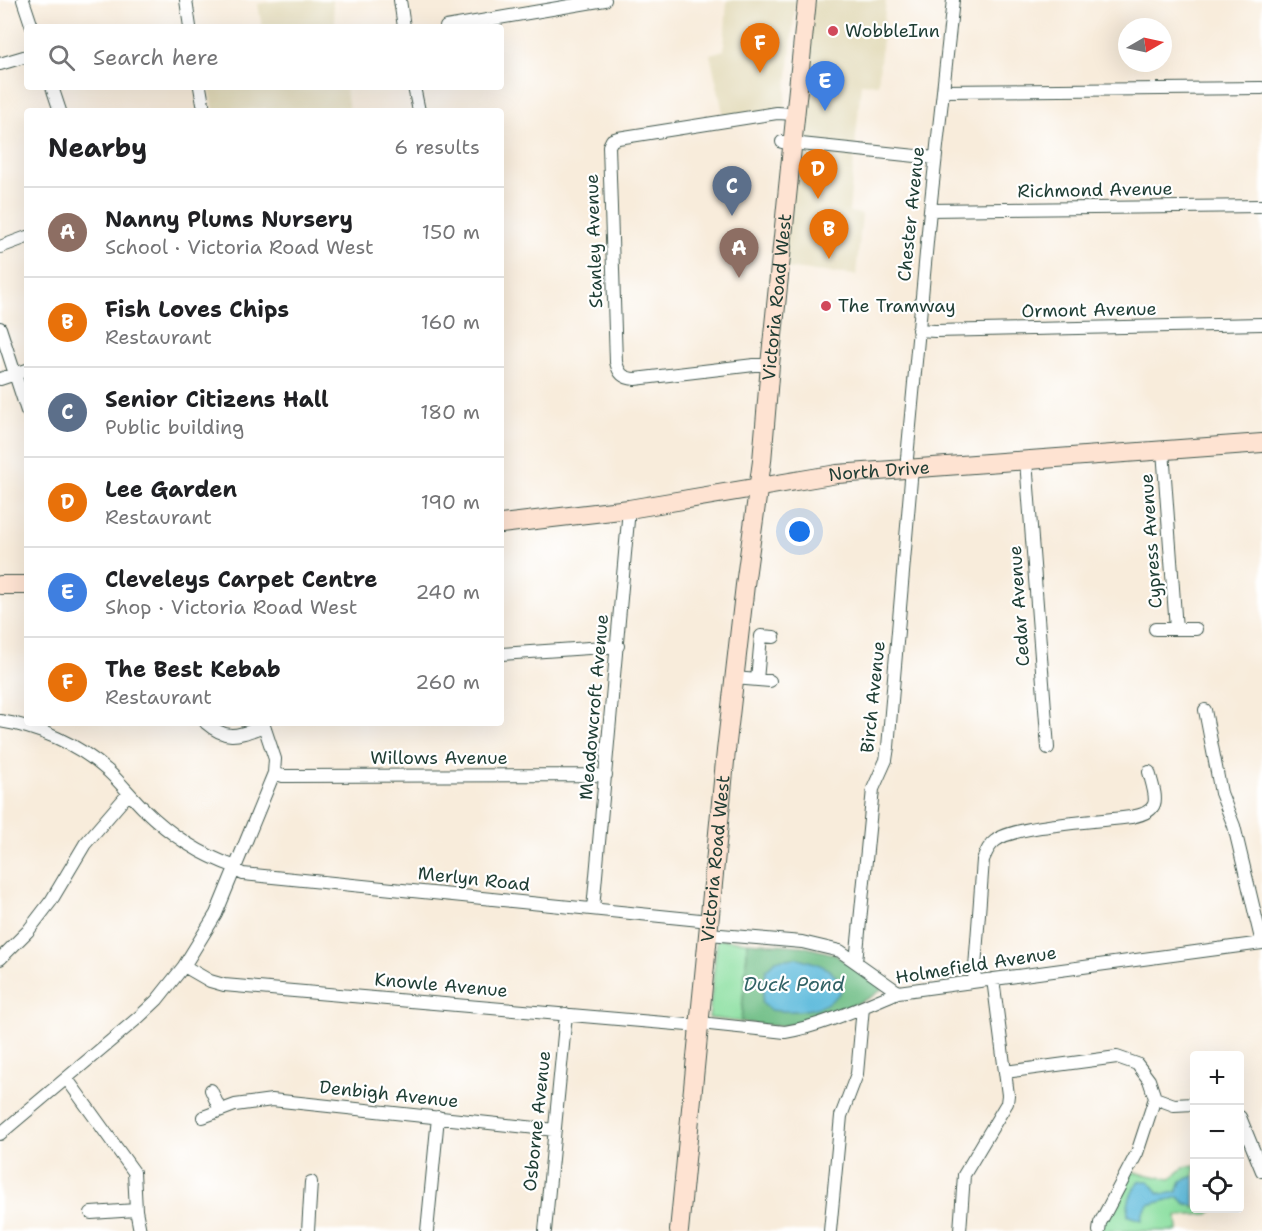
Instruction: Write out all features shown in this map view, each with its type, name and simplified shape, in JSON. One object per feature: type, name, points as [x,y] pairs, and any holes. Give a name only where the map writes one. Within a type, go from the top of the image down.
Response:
[{"type":"main road","name":"Victoria Road West","points":[[790,113],[796,0]]},
{"type":"main road","name":"Victoria Road West","points":[[679,1231],[734,678],[757,488],[751,462],[765,365],[790,113],[807,0]]},
{"type":"main road","name":"North Drive","points":[[504,524],[629,509],[827,476],[1262,443]]},
{"type":"main road","points":[[0,585],[24,585]]},
{"type":"street","points":[[23,0],[31,24]]},
{"type":"street","points":[[186,0],[190,24]]},
{"type":"street","points":[[400,0],[404,24]]},
{"type":"street","points":[[464,24],[605,0]]},
{"type":"street","name":"Chester Avenue","points":[[909,469],[918,330],[953,0]]},
{"type":"street","points":[[0,64],[24,57]]},
{"type":"street","points":[[943,91],[1262,88]]},
{"type":"street","points":[[53,90],[59,108]]},
{"type":"street","points":[[201,90],[203,104]]},
{"type":"street","points":[[415,90],[418,108]]},
{"type":"street","name":"Stanley Avenue","points":[[765,365],[635,379],[626,379],[618,372],[609,146],[612,140],[618,138],[790,113]]},
{"type":"street","points":[[787,142],[935,158]]},
{"type":"street","name":"Richmond Avenue","points":[[930,210],[1262,206]]},
{"type":"street","points":[[0,247],[24,238]]},
{"type":"street","name":"Ormont Avenue","points":[[918,330],[1262,324]]},
{"type":"street","points":[[0,328],[21,372],[24,392]]},
{"type":"street","points":[[0,379],[21,372]]},
{"type":"street","name":"Cypress Avenue","points":[[1163,450],[1176,629]]},
{"type":"street","name":"Cedar Avenue","points":[[1026,461],[1048,748]]},
{"type":"street","name":"Birch Avenue","points":[[856,962],[873,789],[886,760],[888,747],[909,469]]},
{"type":"street","name":"Meadowcroft Avenue","points":[[592,909],[629,509]]},
{"type":"street","name":"Cypress Avenue","points":[[1155,629],[1196,629]]},
{"type":"street","points":[[757,680],[761,636],[774,637]]},
{"type":"street","points":[[504,654],[618,646]]},
{"type":"street","points":[[734,678],[770,681]]},
{"type":"street","name":"Holmefield Avenue","points":[[699,1025],[784,1032],[863,1007],[898,992],[1262,943],[1234,825],[1221,793],[1205,710]]},
{"type":"street","name":"Merlyn Road","points":[[0,721],[36,729],[70,744],[108,771],[164,826],[206,855],[243,874],[592,909],[802,942],[840,951],[898,992]]},
{"type":"street","points":[[210,726],[217,732],[232,736],[259,726]]},
{"type":"street","points":[[0,1134],[156,1000],[184,966],[216,914],[274,773],[274,759],[265,726]]},
{"type":"street","points":[[974,981],[983,860],[993,841],[1011,832],[1022,830],[1119,819],[1147,813],[1153,808],[1154,801],[1149,772]]},
{"type":"street","name":"Willows Avenue","points":[[274,773],[283,776],[606,775]]},
{"type":"street","points":[[0,942],[4,955],[28,931],[51,901],[85,844],[129,793]]},
{"type":"street","name":"Knowle Avenue","points":[[184,966],[210,981],[224,985],[699,1025]]},
{"type":"street","points":[[960,1231],[964,1175],[1007,1103],[993,979]]},
{"type":"street","points":[[830,1231],[841,1116],[857,1074],[863,1007]]},
{"type":"street","name":"Osborne Avenue","points":[[545,1231],[566,1014]]},
{"type":"street","points":[[1005,1072],[1118,1058],[1137,1064],[1149,1080],[1155,1098],[1137,1153],[1100,1223],[1100,1231]]},
{"type":"street","points":[[67,1078],[134,1172],[136,1210],[140,1231]]},
{"type":"street","points":[[211,1090],[220,1110]]},
{"type":"street","points":[[1155,1098],[1174,1105],[1190,1104]]},
{"type":"street","name":"Denbigh Avenue","points":[[203,1117],[246,1102],[272,1100],[555,1130]]},
{"type":"street","points":[[427,1231],[438,1117]]},
{"type":"street","points":[[1244,1130],[1262,1171]]},
{"type":"street","points":[[308,1231],[311,1182]]},
{"type":"street","points":[[91,1213],[136,1210]]},
{"type":"shaded area","points":[[285,0],[332,0],[336,24],[261,24],[258,4]]},
{"type":"shaded area","points":[[727,0],[796,0],[784,113],[725,121],[710,54],[724,50]]},
{"type":"shaded area","points":[[807,0],[886,0],[878,84],[861,83],[849,212],[862,214],[856,275],[781,268]]},
{"type":"shaded area","points":[[210,90],[346,90],[349,108],[266,108],[213,108]]},
{"type":"green space","points":[[717,939],[748,942],[741,1022],[709,1018]]},
{"type":"green space","points":[[748,942],[802,946],[834,954],[875,981],[882,989],[848,1007],[802,1022],[769,1026],[741,1022]]},
{"type":"green space","points":[[1190,1166],[1190,1213],[1209,1214],[1177,1216],[1178,1231],[1099,1231],[1127,1171],[1170,1179],[1185,1167]]},
{"type":"water","name":"Duck Pond","points":[[797,958],[818,964],[830,971],[842,989],[836,997],[820,1007],[800,1011],[770,1010],[762,1003],[766,970],[776,960]]},
{"type":"water","points":[[1190,1178],[1190,1205],[1179,1197],[1148,1205],[1142,1220],[1128,1216],[1130,1197],[1139,1181],[1149,1181],[1159,1193],[1165,1194],[1177,1192],[1181,1181]]},
{"type":"place","name":"WobbleInn","points":[[833,31]]},
{"type":"place","name":"The Best Kebab","points":[[760,73]]},
{"type":"place","name":"Cleveleys Carpet Centre","points":[[825,111]]},
{"type":"place","name":"Lee Garden","points":[[818,199]]},
{"type":"place","name":"Senior Citizens Hall","points":[[732,216]]},
{"type":"place","name":"Fish Loves Chips","points":[[829,259]]},
{"type":"place","name":"Nanny Plums Nursery","points":[[739,278]]},
{"type":"place","name":"The Tramway","points":[[826,306]]}]
